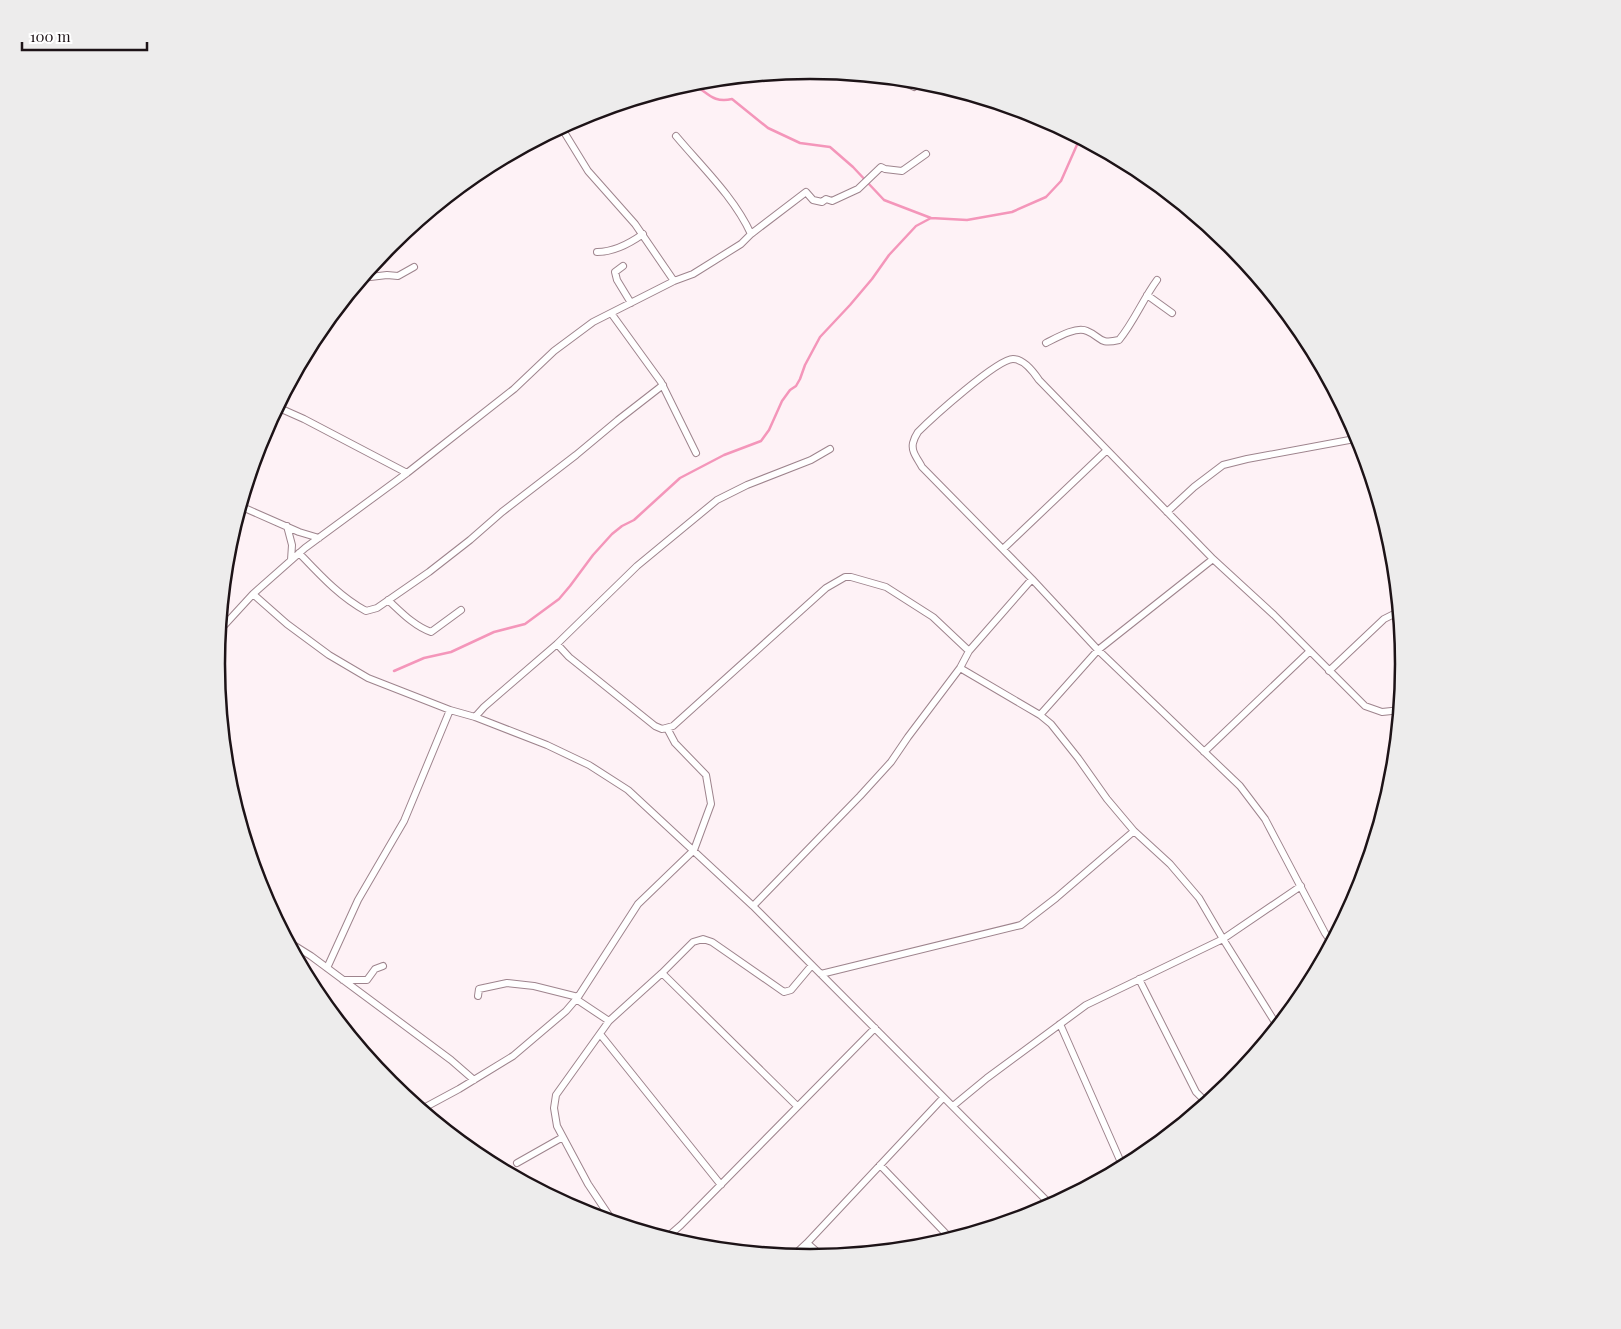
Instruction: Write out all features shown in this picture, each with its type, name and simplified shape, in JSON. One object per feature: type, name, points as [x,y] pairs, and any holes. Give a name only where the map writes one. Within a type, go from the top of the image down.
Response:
[{"type":"street","points":[[565,133],[588,171],[643,234],[674,281]]},
{"type":"street","points":[[676,136],[731,201],[751,234]]},
{"type":"street","points":[[227,617],[299,553],[407,473],[514,389],[554,352],[593,322],[674,281],[693,274],[741,244],[751,234],[806,192],[814,200],[822,202],[826,199],[832,200],[858,189],[880,167],[902,171],[926,154]]},
{"type":"street","points":[[597,252],[605,252],[628,245],[643,234]]},
{"type":"street","points":[[623,266],[615,272],[617,280],[631,302]]},
{"type":"street","points":[[371,277],[398,276],[414,267]]},
{"type":"street","points":[[1046,343],[1077,330],[1086,330],[1104,342],[1119,340],[1146,294],[1157,280]]},
{"type":"street","points":[[1146,294],[1172,314]]},
{"type":"street","points":[[611,313],[663,385],[696,453]]},
{"type":"street","points":[[1328,938],[1266,819],[1240,786],[1098,650],[1032,579],[922,467],[913,453],[913,443],[917,434],[980,378],[1003,362],[1015,359],[1023,363],[1031,369],[1039,380],[1167,512],[1365,706],[1382,712],[1394,711]]},
{"type":"street","points":[[299,553],[327,582],[353,604],[366,611],[377,608],[429,572],[663,385]]},
{"type":"street","points":[[283,410],[407,473]]},
{"type":"street","points":[[1167,512],[1194,487],[1224,465],[1352,440]]},
{"type":"street","points":[[475,717],[484,706],[557,644],[637,566],[717,500],[747,485],[811,460],[830,449]]},
{"type":"street","points":[[1003,549],[1107,450]]},
{"type":"street","points":[[246,509],[299,532],[319,538]]},
{"type":"street","points":[[287,526],[292,544],[291,560]]},
{"type":"street","points":[[1040,715],[1098,650],[1213,558]]},
{"type":"street","points":[[557,644],[569,657],[655,726],[668,728],[826,588],[845,577],[886,587],[934,617],[970,651]]},
{"type":"street","points":[[752,906],[892,762],[908,737],[960,668],[970,651],[1032,579]]},
{"type":"street","points":[[253,594],[287,624],[329,655],[368,678],[547,745],[589,765],[628,790],[752,906],[1047,1201]]},
{"type":"street","points":[[388,600],[417,625],[431,632],[460,610]]},
{"type":"street","points":[[1329,671],[1384,619],[1394,614]]},
{"type":"street","points":[[1204,752],[1310,651]]},
{"type":"street","points":[[960,668],[1040,715],[1051,724],[1107,799],[1134,831],[1170,864],[1199,898],[1275,1021]]},
{"type":"street","points":[[327,968],[358,900],[404,821],[450,710]]},
{"type":"street","points":[[426,1107],[513,1056],[566,1011],[577,998],[638,904],[694,850],[711,804],[706,775],[675,743],[668,728]]},
{"type":"street","points":[[821,974],[1021,925],[1056,898],[1134,831]]},
{"type":"street","points":[[952,1106],[986,1078],[1086,1005],[1223,939],[1301,886]]},
{"type":"street","points":[[608,1214],[588,1184],[557,1126],[554,1108],[556,1095],[609,1021],[693,942],[703,940],[712,942],[784,992],[791,990],[812,965]]},
{"type":"street","points":[[298,948],[451,1060],[474,1080]]},
{"type":"street","points":[[343,980],[367,980],[375,969],[384,966]]},
{"type":"street","points":[[662,973],[797,1106]]},
{"type":"street","points":[[1139,979],[1196,1092],[1204,1099]]},
{"type":"street","points":[[478,996],[479,989],[507,983],[534,986],[577,998],[609,1021]]},
{"type":"street","points":[[1060,1024],[1121,1161]]},
{"type":"street","points":[[672,1233],[875,1028]]},
{"type":"street","points":[[600,1034],[720,1185]]},
{"type":"street","points":[[800,1250],[943,1098]]},
{"type":"street","points":[[517,1162],[563,1137]]},
{"type":"street","points":[[880,1165],[946,1234]]},
{"type":"street","points":[[807,1243],[815,1250]]},
{"type":"waterway","points":[[701,89],[719,100],[732,99],[768,128],[800,143],[830,147],[853,167],[884,200],[931,218],[967,220],[1012,212],[1046,197],[1061,181],[1078,143]]},
{"type":"waterway","points":[[394,671],[424,658],[451,652],[494,632],[525,624],[559,599],[612,534],[634,520],[680,478],[724,455],[761,441],[769,430],[782,401],[800,379],[805,365],[820,337],[850,305],[889,255],[916,226],[931,218]]}]
